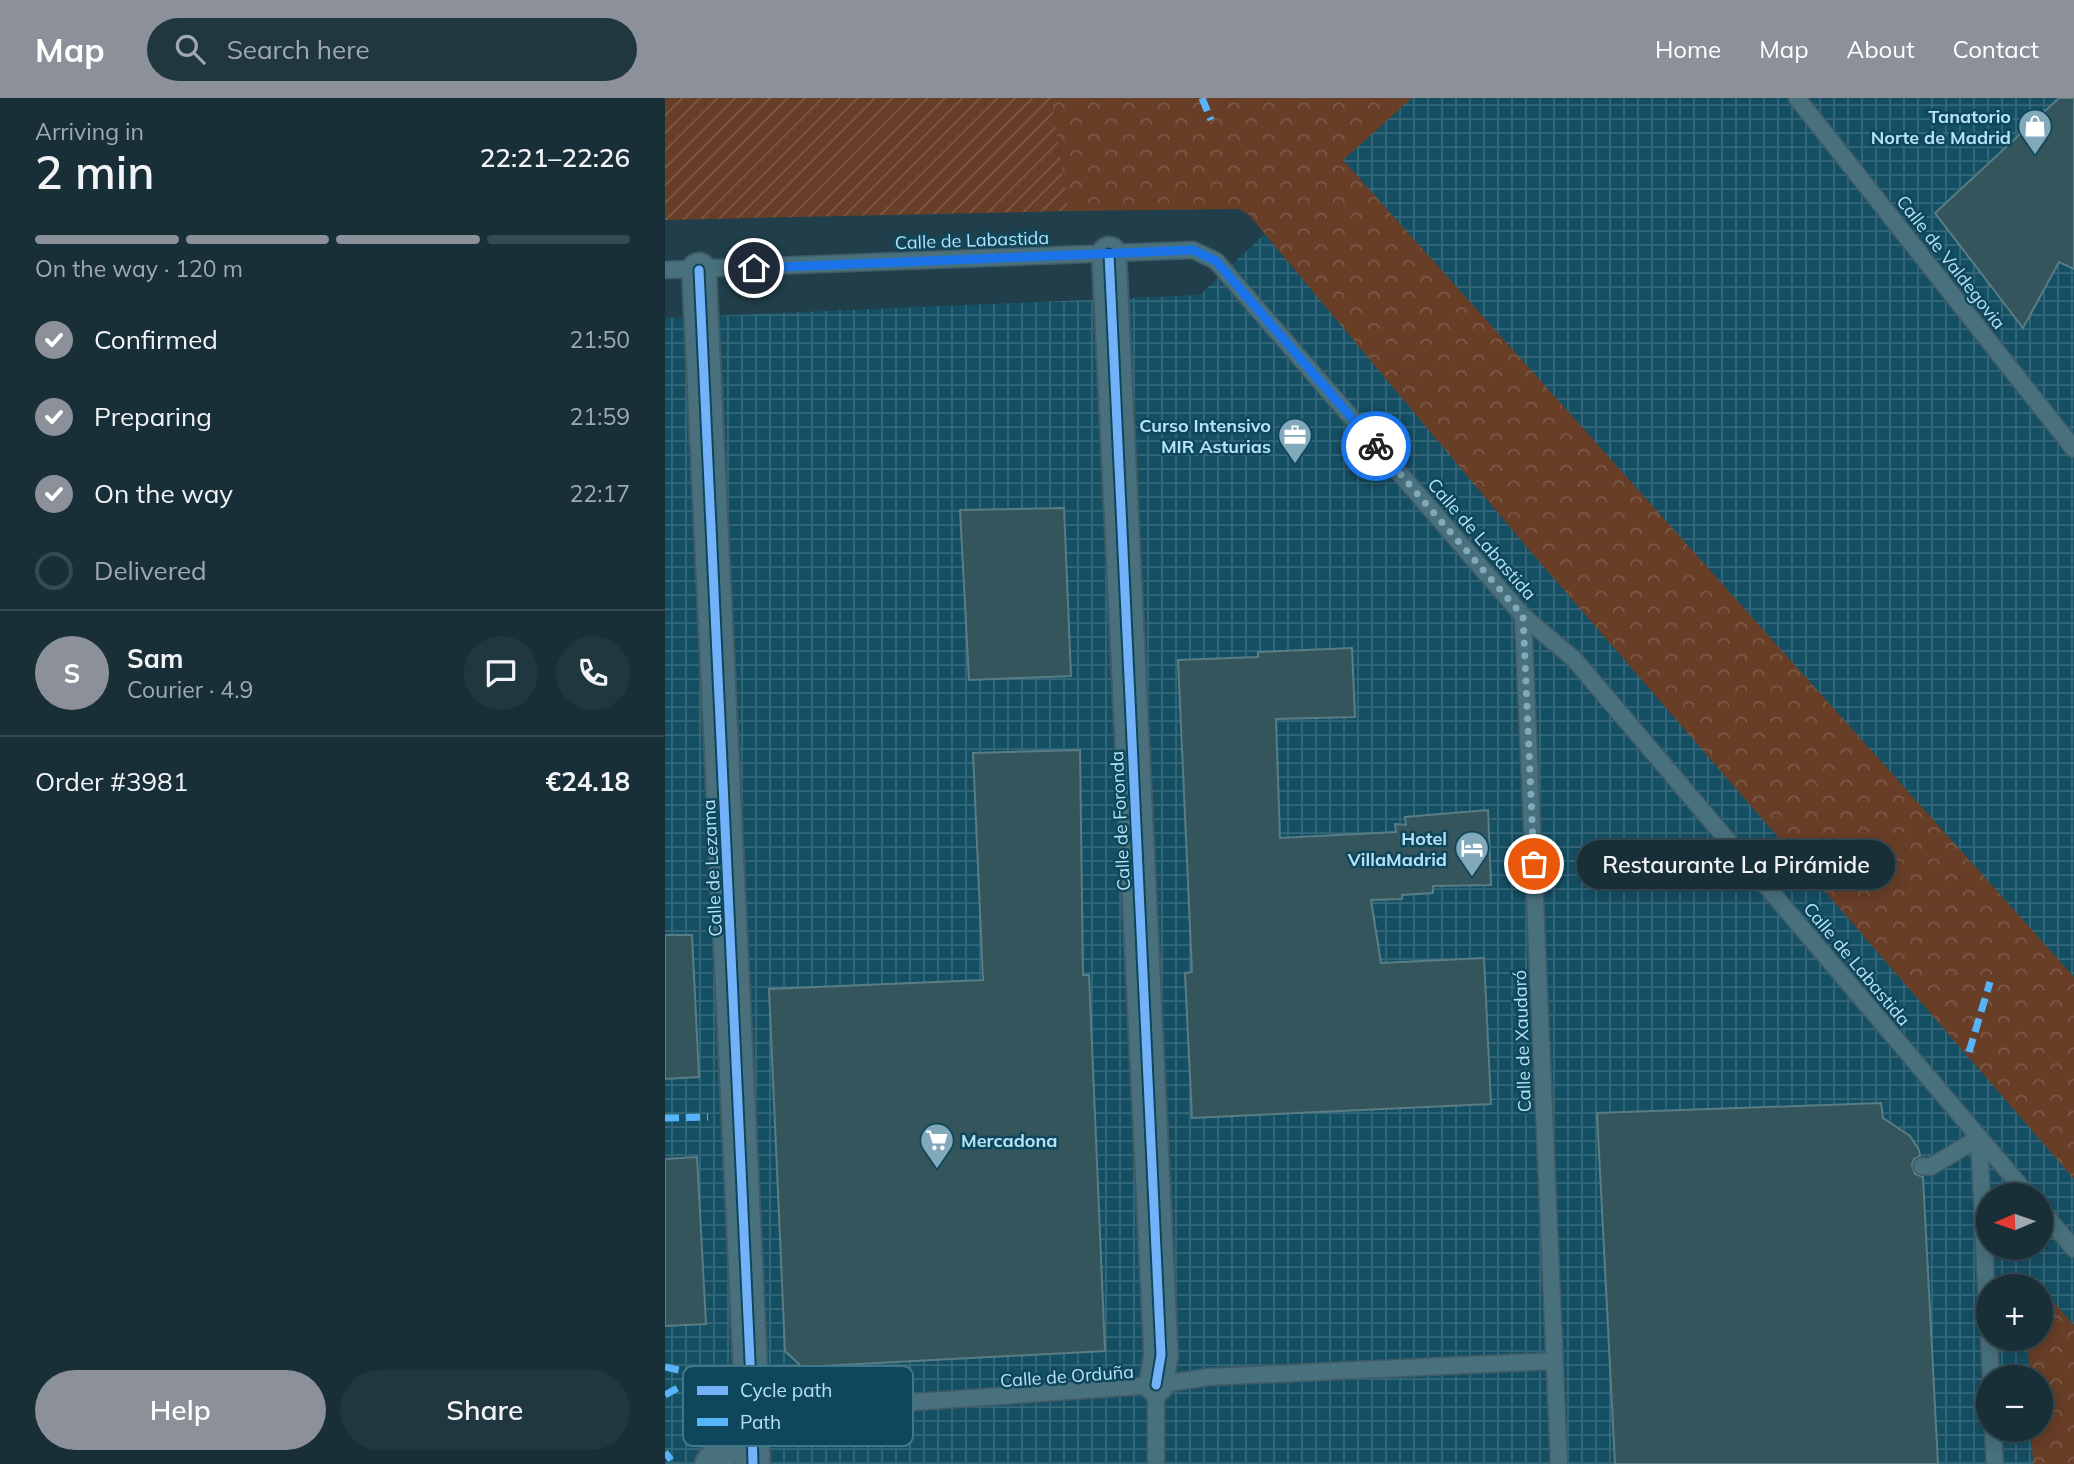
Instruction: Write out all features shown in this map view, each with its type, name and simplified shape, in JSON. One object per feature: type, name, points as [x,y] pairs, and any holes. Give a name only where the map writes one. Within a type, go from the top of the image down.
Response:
[{"type":"street","name":"Calle de Foronda","points":[[1109,254],[1161,1356],[1156,1385]]},
{"type":"street","name":"Calle de Lezama","points":[[699,270],[750,1366]]},
{"type":"street","points":[[712,1464],[728,1446]]},
{"type":"street","name":"Calle de Lezama","points":[[753,1446],[754,1464]]},
{"type":"lane","name":"Calle de Valdegovia","points":[[1797,98],[2074,449]]},
{"type":"lane","name":"Calle de Labastida","points":[[665,270],[1193,250],[1216,261],[1523,616],[1574,659],[2018,1183]]},
{"type":"lane","name":"Calle de Xaudaró","points":[[1523,616],[1559,1464]]},
{"type":"lane","points":[[1922,1166],[1930,1167],[1979,1138],[1985,1274]]},
{"type":"lane","points":[[2053,1224],[2074,1249]]},
{"type":"lane","name":"Calle de Orduña","points":[[913,1402],[1156,1385],[1208,1377],[1555,1361]]},
{"type":"lane","points":[[1156,1385],[1156,1464]]},
{"type":"lane","points":[[1994,1442],[1995,1464]]},
{"type":"shaded area","points":[[1332,98],[2074,98],[2074,1464],[665,1464],[665,318],[1200,295],[1343,160]]},
{"type":"green space","points":[[665,98],[1051,98],[1069,211],[665,220]]},
{"type":"green space","points":[[1051,98],[1412,98],[1343,160],[2074,977],[2074,1179],[1524,544],[1248,214],[1239,209],[1069,211]]},
{"type":"green space","points":[[2053,1301],[2074,1325],[2074,1464],[2033,1464],[2032,1442],[2053,1442],[2053,1365],[2029,1365],[2028,1351],[2053,1351]]},
{"type":"building","name":"Tanatorio Norte de Madrid","points":[[2059,98],[2074,98],[2074,269],[2059,262],[2023,328],[1935,213]]},
{"type":"building","points":[[1064,508],[1071,676],[969,680],[960,510]]},
{"type":"building","points":[[1352,648],[1355,717],[1276,719],[1280,838],[1396,832],[1395,824],[1406,825],[1405,817],[1488,810],[1491,885],[1433,886],[1433,893],[1402,895],[1402,899],[1371,900],[1381,963],[1484,958],[1491,1104],[1192,1118],[1185,973],[1192,972],[1178,660],[1258,657],[1258,652]]},
{"type":"building","name":"Mercadona","points":[[1080,750],[1083,975],[1089,975],[1105,1351],[801,1366],[785,1351],[769,989],[983,980],[973,753]]},
{"type":"building","points":[[665,935],[692,935],[699,1077],[665,1079]]},
{"type":"building","points":[[1881,1103],[1883,1118],[1910,1136],[1920,1156],[1914,1159],[1912,1165],[1915,1174],[1923,1177],[1938,1464],[1615,1464],[1597,1113]]},
{"type":"building","points":[[697,1157],[706,1324],[665,1326],[665,1159]]},
{"type":"marked path","points":[[1202,98],[1211,120]]},
{"type":"marked path","points":[[1969,1052],[1990,982]]},
{"type":"marked path","points":[[665,1118],[708,1117]]},
{"type":"marked path","points":[[665,1367],[683,1371]]},
{"type":"marked path","points":[[665,1395],[683,1385]]},
{"type":"marked path","points":[[665,1452],[671,1460]]},
{"type":"cycle path","points":[[1109,254],[1161,1355],[1156,1385]]},
{"type":"cycle path","points":[[699,270],[750,1366]]},
{"type":"cycle path","points":[[752,1446],[753,1464]]},
{"type":"way so far","points":[[1376,446],[1523,616],[1534,864]]},
{"type":"place","name":"Tanatorio Norte de Madrid","points":[[2035,156]]},
{"type":"place","name":"Curso Intensivo MIR Asturias","points":[[1295,465]]},
{"type":"place","name":"Restaurante La Pirámide","points":[[1534,864]]},
{"type":"place","name":"Hotel VillaMadrid","points":[[1472,878]]},
{"type":"place","name":"Mercadona","points":[[937,1170]]},
{"type":"route","points":[[754,268],[1193,250],[1216,261],[1376,446]]}]
